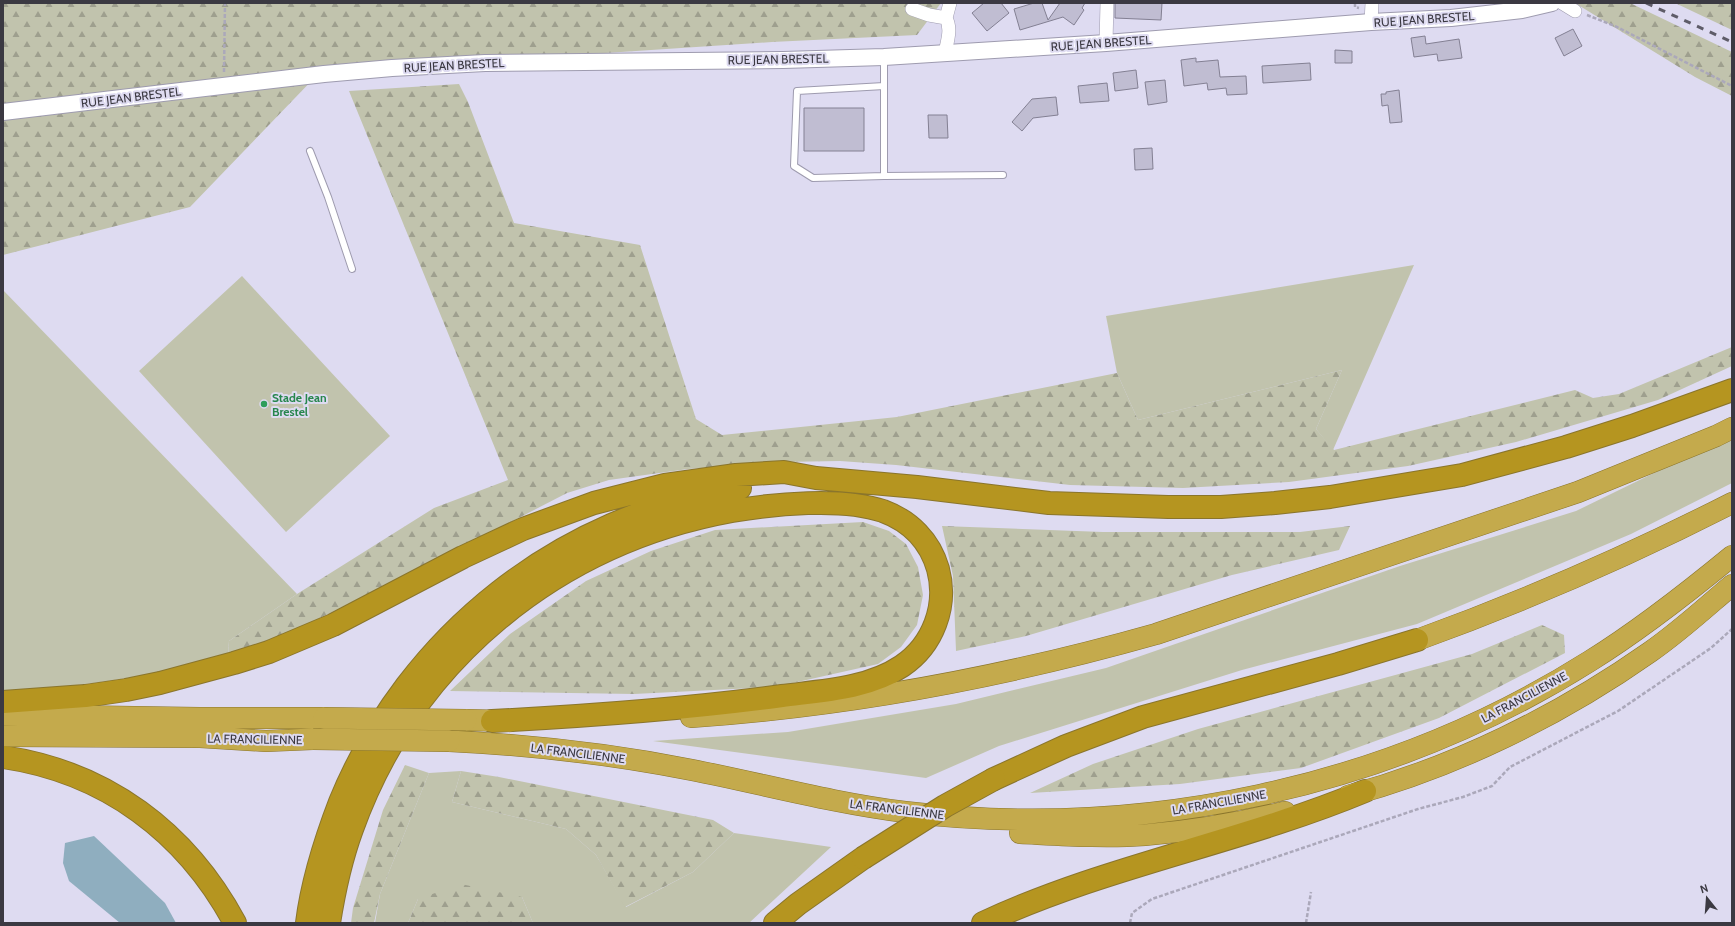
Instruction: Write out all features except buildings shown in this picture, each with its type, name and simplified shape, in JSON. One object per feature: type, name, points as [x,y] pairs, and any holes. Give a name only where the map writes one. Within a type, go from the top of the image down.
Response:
[{"type":"highway","points":[[1688,406],[1703,390],[1732,376]]},
{"type":"highway","points":[[3,702],[85,696],[126,690],[160,683],[269,652],[333,625],[464,557],[523,529],[594,503],[629,493],[679,482],[736,474],[784,472],[816,478],[917,487],[1071,504],[1221,507],[1275,503],[1330,497],[1462,475],[1566,447],[1632,426],[1732,390]]},
{"type":"highway","name":"LA FRANCILIENNE","points":[[3,714],[492,721],[663,719],[795,708],[932,687],[1037,666],[1156,634],[1578,492],[1716,436],[1732,428]]},
{"type":"highway","points":[[307,923],[320,860],[332,823],[350,779],[361,757],[380,724],[420,668],[439,646],[478,609],[518,578],[549,557],[593,532],[622,520],[646,511],[700,495],[759,485],[800,484],[816,478]]},
{"type":"highway","points":[[329,923],[341,866],[352,830],[366,794],[381,764],[415,708],[451,664],[470,644],[524,600],[566,572],[613,547],[658,529],[713,515],[740,510],[776,505],[808,503],[861,506],[882,511],[903,520],[922,537],[938,569],[941,586],[941,606],[938,620],[933,631],[924,646],[912,658],[900,667],[883,676],[832,690],[763,699],[620,713],[492,721]]},
{"type":"highway","points":[[775,923],[809,896],[863,858],[945,806],[994,779],[1066,746],[1143,717],[1338,664],[1417,640],[1507,606],[1554,586],[1732,503]]},
{"type":"highway","name":"LA FRANCILIENNE","points":[[3,736],[200,738],[266,741],[313,739],[498,743],[617,757],[691,770],[836,801],[906,812],[983,818],[1044,820],[1103,818],[1181,810],[1250,798],[1293,788],[1349,772],[1399,755],[1449,734],[1530,695],[1590,661],[1641,627],[1732,556]]},
{"type":"highway","points":[[772,788],[880,816],[932,825],[998,832],[1106,836],[1145,835],[1197,829],[1276,814],[1365,791],[1427,771],[1462,757],[1555,711],[1650,652],[1732,585]]},
{"type":"highway","points":[[3,757],[39,764],[81,778],[135,808],[175,840],[191,857],[216,891],[235,923]]},
{"type":"highway","points":[[982,923],[1020,906],[1075,886],[1262,830],[1330,806],[1365,791]]},
{"type":"street","points":[[945,53],[949,32],[949,24],[946,18],[950,3]]},
{"type":"street","points":[[1106,43],[1107,3]]},
{"type":"street","points":[[1370,22],[1372,3]]},
{"type":"street","name":"RUE JEAN BRESTEL","points":[[3,112],[340,73],[485,62],[783,60],[884,57],[1106,43],[1490,14],[1522,10],[1552,3]]},
{"type":"street","points":[[1562,3],[1575,11]]},
{"type":"street","points":[[912,9],[929,16],[946,18]]},
{"type":"lane","points":[[884,57],[884,176]]},
{"type":"lane","points":[[884,86],[797,91],[794,166],[813,178],[1003,175]]},
{"type":"lane","points":[[310,152],[328,197],[352,269]]},
{"type":"path","points":[[224,86],[225,3]]},
{"type":"path","points":[[1354,3],[1355,7]]},
{"type":"path","points":[[1575,11],[1617,27],[1732,86]]},
{"type":"path","points":[[1130,923],[1132,913],[1152,899],[1418,809],[1463,797],[1492,786],[1510,766],[1618,711],[1711,648],[1732,629]]},
{"type":"path","points":[[1306,923],[1311,892]]},
{"type":"green space","points":[[3,3],[941,3],[917,35],[772,42],[320,72],[190,207],[3,255]]},
{"type":"green space","points":[[1575,3],[1630,3],[1732,52],[1732,96],[1695,77]]},
{"type":"green space","points":[[1675,3],[1732,3],[1732,30]]},
{"type":"green space","points":[[459,84],[468,102],[514,223],[640,245],[696,419],[722,435],[897,417],[1117,373],[1138,420],[1342,370],[1316,429],[1334,450],[1575,390],[1593,398],[1619,394],[1732,347],[1732,366],[1658,400],[1516,442],[1408,466],[1289,482],[1183,488],[1070,485],[896,465],[840,461],[782,462],[688,469],[609,480],[567,493],[408,575],[297,629],[228,655],[229,641],[297,594],[434,508],[508,480],[349,91]]},
{"type":"green space","points":[[1414,265],[1333,450],[1316,429],[1342,370],[1138,420],[1117,373],[1106,316]]},
{"type":"green space","name":"Stade Jean Brestel","points":[[242,276],[390,436],[286,532],[139,371]]},
{"type":"green space","points":[[3,290],[297,594],[229,641],[228,655],[170,670],[110,681],[70,686],[3,691]]},
{"type":"green space","points":[[1732,435],[1732,483],[1631,534],[1417,624],[1242,670],[999,746],[926,778],[653,741],[788,732],[956,704],[1106,668],[1400,566],[1576,511]]},
{"type":"green space","points":[[863,522],[889,531],[906,544],[918,567],[923,595],[917,625],[901,647],[878,664],[775,687],[634,694],[450,691],[510,634],[586,581],[651,551],[715,530]]},
{"type":"green space","points":[[942,526],[1103,532],[1300,532],[1350,526],[1339,550],[1232,575],[1026,636],[956,651],[953,576]]},
{"type":"green space","points":[[1542,625],[1564,635],[1565,653],[1439,718],[1301,768],[1180,784],[1030,793],[1093,764],[1198,729],[1472,654]]},
{"type":"green space","points":[[405,765],[429,773],[380,894],[374,923],[351,923],[353,908],[383,810]]},
{"type":"green space","points":[[461,771],[452,802],[566,829],[596,855],[626,907],[693,872],[734,833],[831,847],[749,923],[533,923],[522,897],[418,899],[408,923],[375,923],[380,894],[429,773]]},
{"type":"green space","points":[[461,771],[499,777],[713,820],[734,833],[693,872],[625,907],[596,855],[566,829],[452,802]]},
{"type":"green space","points":[[461,884],[522,897],[533,923],[408,923],[418,899]]},
{"type":"water","points":[[94,836],[165,903],[176,923],[120,923],[69,881],[63,863],[65,843]]},
{"type":"railway","points":[[1646,3],[1732,42]]},
{"type":"place","name":"Stade Jean Brestel","points":[[264,404]]}]
